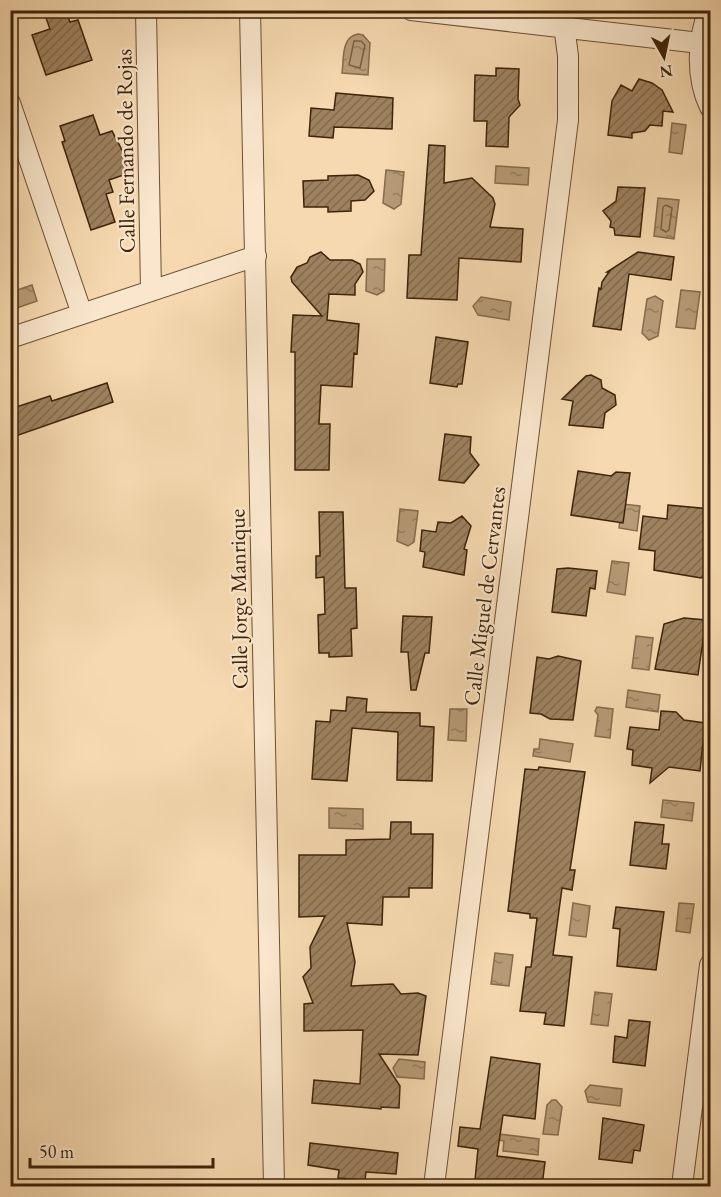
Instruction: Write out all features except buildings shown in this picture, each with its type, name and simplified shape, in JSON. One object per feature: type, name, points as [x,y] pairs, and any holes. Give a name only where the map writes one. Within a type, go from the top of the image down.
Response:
[{"type":"street","name":"Calle Fernando de Rojas","points":[[146,10],[151,291]]},
{"type":"street","name":"Calle Jorge Manrique","points":[[250,10],[274,1186]]},
{"type":"street","points":[[411,10],[564,19],[700,43]]},
{"type":"street","points":[[709,10],[700,43],[700,75],[711,107]]},
{"type":"street","name":"Calle Miguel de Cervantes","points":[[434,1186],[568,120],[564,19]]},
{"type":"street","points":[[10,103],[82,314]]},
{"type":"street","points":[[10,338],[256,256]]},
{"type":"street","points":[[682,1186],[711,965]]},
{"type":"water","points":[[358,34],[363,35],[370,43],[368,75],[342,73],[346,44],[349,39]]},
{"type":"water","points":[[672,123],[686,125],[682,154],[669,152]]},
{"type":"water","points":[[496,166],[529,168],[528,185],[495,183]]},
{"type":"water","points":[[386,170],[404,172],[401,204],[394,209],[383,203]]},
{"type":"water","points":[[658,198],[679,200],[674,239],[654,236]]},
{"type":"water","points":[[367,259],[385,259],[384,291],[377,295],[366,291]]},
{"type":"water","points":[[32,285],[37,301],[11,310],[11,292]]},
{"type":"water","points":[[681,290],[700,292],[695,329],[676,327]]},
{"type":"water","points":[[655,296],[663,301],[658,336],[649,340],[642,333],[647,299]]},
{"type":"water","points":[[481,297],[511,302],[509,320],[478,315],[473,306]]},
{"type":"water","points":[[622,504],[640,506],[637,531],[619,528]]},
{"type":"water","points":[[400,509],[418,511],[414,542],[408,546],[397,541]]},
{"type":"water","points":[[612,561],[629,563],[625,595],[607,592]]},
{"type":"water","points":[[636,636],[653,638],[649,670],[632,668]]},
{"type":"water","points":[[628,690],[660,695],[658,712],[626,707]]},
{"type":"water","points":[[597,707],[613,709],[610,738],[595,736]]},
{"type":"water","points":[[450,709],[467,709],[466,741],[448,740]]},
{"type":"water","points":[[540,739],[573,744],[570,762],[533,756],[534,749],[539,749]]},
{"type":"water","points":[[663,800],[694,803],[692,821],[661,817]]},
{"type":"water","points":[[329,808],[363,809],[363,829],[329,828]]},
{"type":"water","points":[[573,903],[590,906],[586,937],[569,935]]},
{"type":"water","points":[[679,903],[694,904],[690,933],[676,931]]},
{"type":"water","points":[[495,953],[513,955],[509,986],[491,984]]},
{"type":"water","points":[[595,992],[612,994],[608,1026],[591,1024]]},
{"type":"water","points":[[399,1059],[425,1062],[424,1079],[397,1077],[393,1068]]},
{"type":"water","points":[[590,1085],[622,1089],[620,1106],[588,1102],[585,1091]]},
{"type":"water","points":[[552,1100],[556,1100],[562,1107],[558,1135],[543,1134],[547,1105]]},
{"type":"water","points":[[499,1134],[539,1139],[538,1155],[503,1151],[504,1141],[499,1140]]}]
